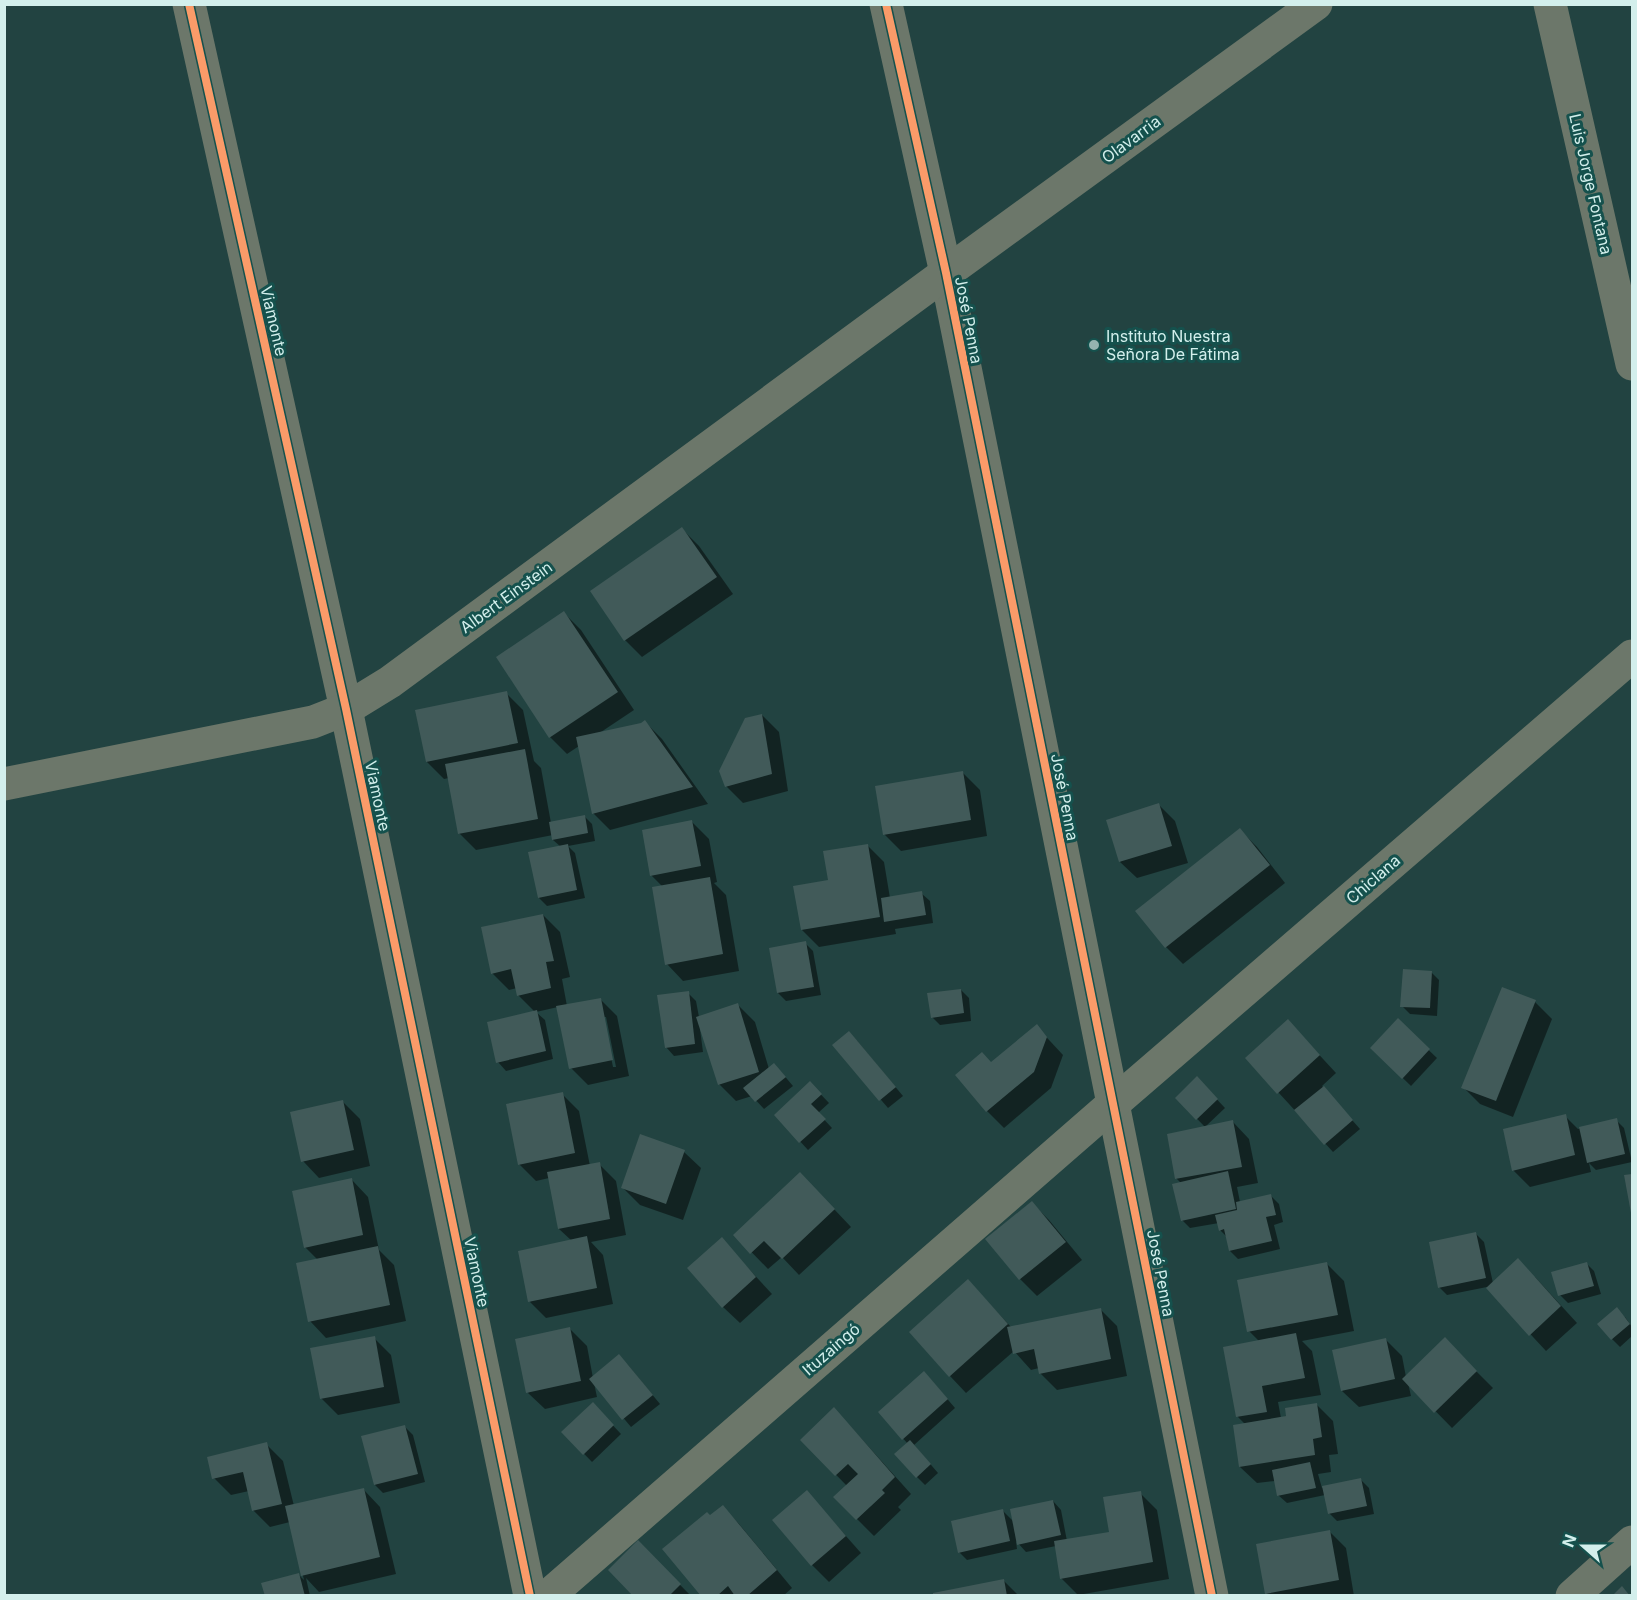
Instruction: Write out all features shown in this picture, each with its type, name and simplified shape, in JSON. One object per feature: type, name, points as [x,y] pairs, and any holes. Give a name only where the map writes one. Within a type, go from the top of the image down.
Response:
[{"type":"street","name":"Viamonte","points":[[189,4],[346,709],[530,1596]]},
{"type":"street","name":"José Penna","points":[[886,4],[946,273],[1212,1596]]},
{"type":"street","name":"Olavarria","points":[[946,273],[1316,4]]},
{"type":"street","name":"Luis Jorge Fontana","points":[[1550,4],[1632,364]]},
{"type":"street","name":"Albert Einstein","points":[[4,784],[313,722],[346,709],[390,682],[946,273]]},
{"type":"street","name":"Chiclana","points":[[1114,1103],[1632,656]]},
{"type":"street","name":"Ituzaingó","points":[[548,1596],[1114,1103]]},
{"type":"street","points":[[1572,1596],[1632,1542]]},
{"type":"building","points":[[682,527],[717,577],[624,641],[590,591]]},
{"type":"building","points":[[564,611],[618,692],[549,738],[496,657]]},
{"type":"building","points":[[507,691],[518,743],[426,762],[415,710]]},
{"type":"building","points":[[762,714],[772,774],[725,787],[719,771],[745,718]]},
{"type":"building","points":[[645,720],[693,787],[592,814],[576,737],[641,723]]},
{"type":"building","points":[[525,749],[538,819],[458,834],[445,764]]},
{"type":"building","points":[[963,771],[971,820],[883,835],[875,786]]},
{"type":"building","points":[[1159,803],[1172,846],[1119,862],[1106,820]]},
{"type":"building","points":[[585,815],[588,833],[552,840],[549,822]]},
{"type":"building","points":[[692,820],[701,866],[650,876],[642,830]]},
{"type":"building","points":[[1240,828],[1270,865],[1165,948],[1135,911]]},
{"type":"building","points":[[568,844],[577,890],[538,898],[528,852]]},
{"type":"building","points":[[868,844],[880,917],[801,930],[793,886],[828,880],[823,851]]},
{"type":"building","points":[[710,877],[723,954],[665,965],[652,887]]},
{"type":"building","points":[[922,891],[926,915],[884,922],[881,898]]},
{"type":"building","points":[[543,914],[554,961],[546,962],[551,988],[517,996],[511,969],[491,974],[481,927]]},
{"type":"building","points":[[806,941],[814,987],[777,993],[769,948]]},
{"type":"building","points":[[1403,969],[1432,971],[1430,1008],[1400,1007]]},
{"type":"building","points":[[1502,987],[1536,1000],[1496,1101],[1461,1088]]},
{"type":"building","points":[[961,989],[964,1013],[931,1018],[927,993]]},
{"type":"building","points":[[689,991],[695,1044],[665,1048],[657,995]]},
{"type":"building","points":[[601,998],[613,1060],[569,1069],[556,1006]]},
{"type":"building","points":[[738,1003],[759,1072],[718,1085],[696,1017]]},
{"type":"building","points":[[537,1010],[546,1051],[496,1063],[487,1022]]},
{"type":"building","points":[[1398,1018],[1430,1049],[1402,1079],[1370,1048]]},
{"type":"building","points":[[1288,1019],[1320,1055],[1277,1094],[1245,1058]]},
{"type":"building","points":[[1037,1024],[1047,1037],[1034,1072],[986,1112],[955,1075],[982,1052],[991,1062]]},
{"type":"building","points":[[849,1031],[896,1087],[879,1101],[832,1045]]},
{"type":"building","points":[[774,1063],[786,1077],[755,1102],[743,1088]]},
{"type":"building","points":[[1197,1076],[1218,1099],[1196,1120],[1175,1098]]},
{"type":"building","points":[[810,1081],[822,1094],[811,1104],[826,1119],[799,1143],[774,1115]]},
{"type":"building","points":[[1324,1086],[1353,1120],[1324,1145],[1294,1110]]},
{"type":"building","points":[[563,1092],[575,1153],[518,1165],[506,1104]]},
{"type":"building","points":[[343,1100],[354,1150],[301,1162],[290,1112]]},
{"type":"building","points":[[1566,1114],[1575,1155],[1512,1171],[1503,1129]]},
{"type":"building","points":[[1617,1118],[1625,1154],[1587,1163],[1579,1127]]},
{"type":"building","points":[[1233,1120],[1242,1167],[1175,1179],[1167,1134]]},
{"type":"building","points":[[640,1134],[685,1150],[666,1204],[621,1188]]},
{"type":"building","points":[[600,1162],[610,1219],[558,1229],[547,1172]]},
{"type":"building","points":[[1228,1171],[1236,1209],[1181,1221],[1172,1184]]},
{"type":"building","points":[[800,1172],[835,1209],[782,1259],[764,1241],[750,1254],[733,1235]]},
{"type":"building","points":[[1632,1174],[1632,1213],[1631,1213],[1624,1175]]},
{"type":"building","points":[[352,1178],[363,1235],[304,1248],[292,1191]]},
{"type":"building","points":[[1271,1194],[1276,1215],[1266,1217],[1272,1241],[1229,1251],[1224,1229],[1219,1231],[1215,1215],[1237,1210],[1236,1202]]},
{"type":"building","points":[[1032,1201],[1066,1242],[1019,1280],[985,1239]]},
{"type":"building","points":[[1476,1232],[1486,1278],[1438,1288],[1429,1242]]},
{"type":"building","points":[[587,1236],[597,1288],[528,1302],[518,1251]]},
{"type":"building","points":[[722,1237],[756,1277],[722,1308],[687,1268]]},
{"type":"building","points":[[378,1246],[390,1305],[308,1322],[296,1263]]},
{"type":"building","points":[[1518,1258],[1561,1306],[1529,1336],[1486,1288]]},
{"type":"building","points":[[1327,1262],[1338,1315],[1247,1332],[1237,1280]]},
{"type":"building","points":[[1587,1262],[1594,1286],[1558,1296],[1551,1272]]},
{"type":"building","points":[[968,1279],[1008,1324],[949,1377],[909,1332]]},
{"type":"building","points":[[1617,1307],[1630,1324],[1611,1340],[1597,1324]]},
{"type":"building","points":[[1101,1308],[1111,1359],[1039,1374],[1034,1349],[1013,1354],[1007,1327]]},
{"type":"building","points":[[570,1327],[581,1381],[526,1393],[515,1339]]},
{"type":"building","points":[[1296,1333],[1305,1378],[1262,1386],[1267,1412],[1236,1417],[1223,1347]]},
{"type":"building","points":[[375,1336],[384,1387],[320,1399],[310,1348]]},
{"type":"building","points":[[1445,1337],[1477,1371],[1434,1413],[1402,1379]]},
{"type":"building","points":[[1386,1338],[1395,1379],[1341,1391],[1332,1350]]},
{"type":"building","points":[[619,1354],[653,1395],[622,1420],[589,1379]]},
{"type":"building","points":[[924,1371],[948,1399],[902,1440],[878,1412]]},
{"type":"building","points":[[593,1402],[614,1425],[583,1455],[561,1432]]},
{"type":"building","points":[[1317,1403],[1322,1437],[1313,1439],[1315,1455],[1239,1467],[1233,1425],[1286,1416],[1285,1408]]},
{"type":"building","points":[[834,1407],[895,1477],[882,1490],[885,1493],[856,1520],[833,1497],[858,1474],[848,1464],[835,1476],[800,1440]]},
{"type":"building","points":[[405,1425],[418,1474],[374,1485],[361,1436]]},
{"type":"building","points":[[910,1440],[931,1464],[916,1478],[894,1454]]},
{"type":"building","points":[[267,1442],[282,1504],[252,1511],[243,1472],[212,1479],[207,1457]]},
{"type":"building","points":[[1310,1462],[1316,1488],[1277,1496],[1272,1470]]},
{"type":"building","points":[[1361,1478],[1367,1506],[1328,1514],[1322,1486]]},
{"type":"building","points":[[364,1488],[380,1557],[301,1576],[285,1506]]},
{"type":"building","points":[[807,1490],[846,1536],[811,1566],[772,1520]]},
{"type":"building","points":[[1141,1491],[1153,1562],[1060,1579],[1054,1541],[1109,1532],[1103,1497]]},
{"type":"building","points":[[1053,1500],[1061,1535],[1017,1545],[1010,1509]]},
{"type":"building","points":[[723,1505],[777,1570],[747,1596],[735,1596],[728,1586],[717,1596],[701,1596],[662,1549],[707,1512],[710,1515]]},
{"type":"building","points":[[1003,1509],[1010,1541],[958,1553],[951,1521]]},
{"type":"building","points":[[1330,1530],[1339,1580],[1265,1594],[1256,1544]]},
{"type":"building","points":[[638,1540],[681,1584],[669,1596],[633,1596],[608,1570]]},
{"type":"building","points":[[299,1573],[305,1596],[265,1596],[261,1583]]},
{"type":"building","points":[[1004,1579],[1007,1596],[933,1596],[933,1593]]},
{"type":"building","points":[[1622,1586],[1630,1596],[1612,1596]]},
{"type":"cycle path","points":[[189,4],[346,709],[530,1596]]},
{"type":"cycle path","points":[[886,4],[946,273],[1212,1596]]},
{"type":"place","name":"Instituto Nuestra Señora De Fátima","points":[[1094,345]]}]
